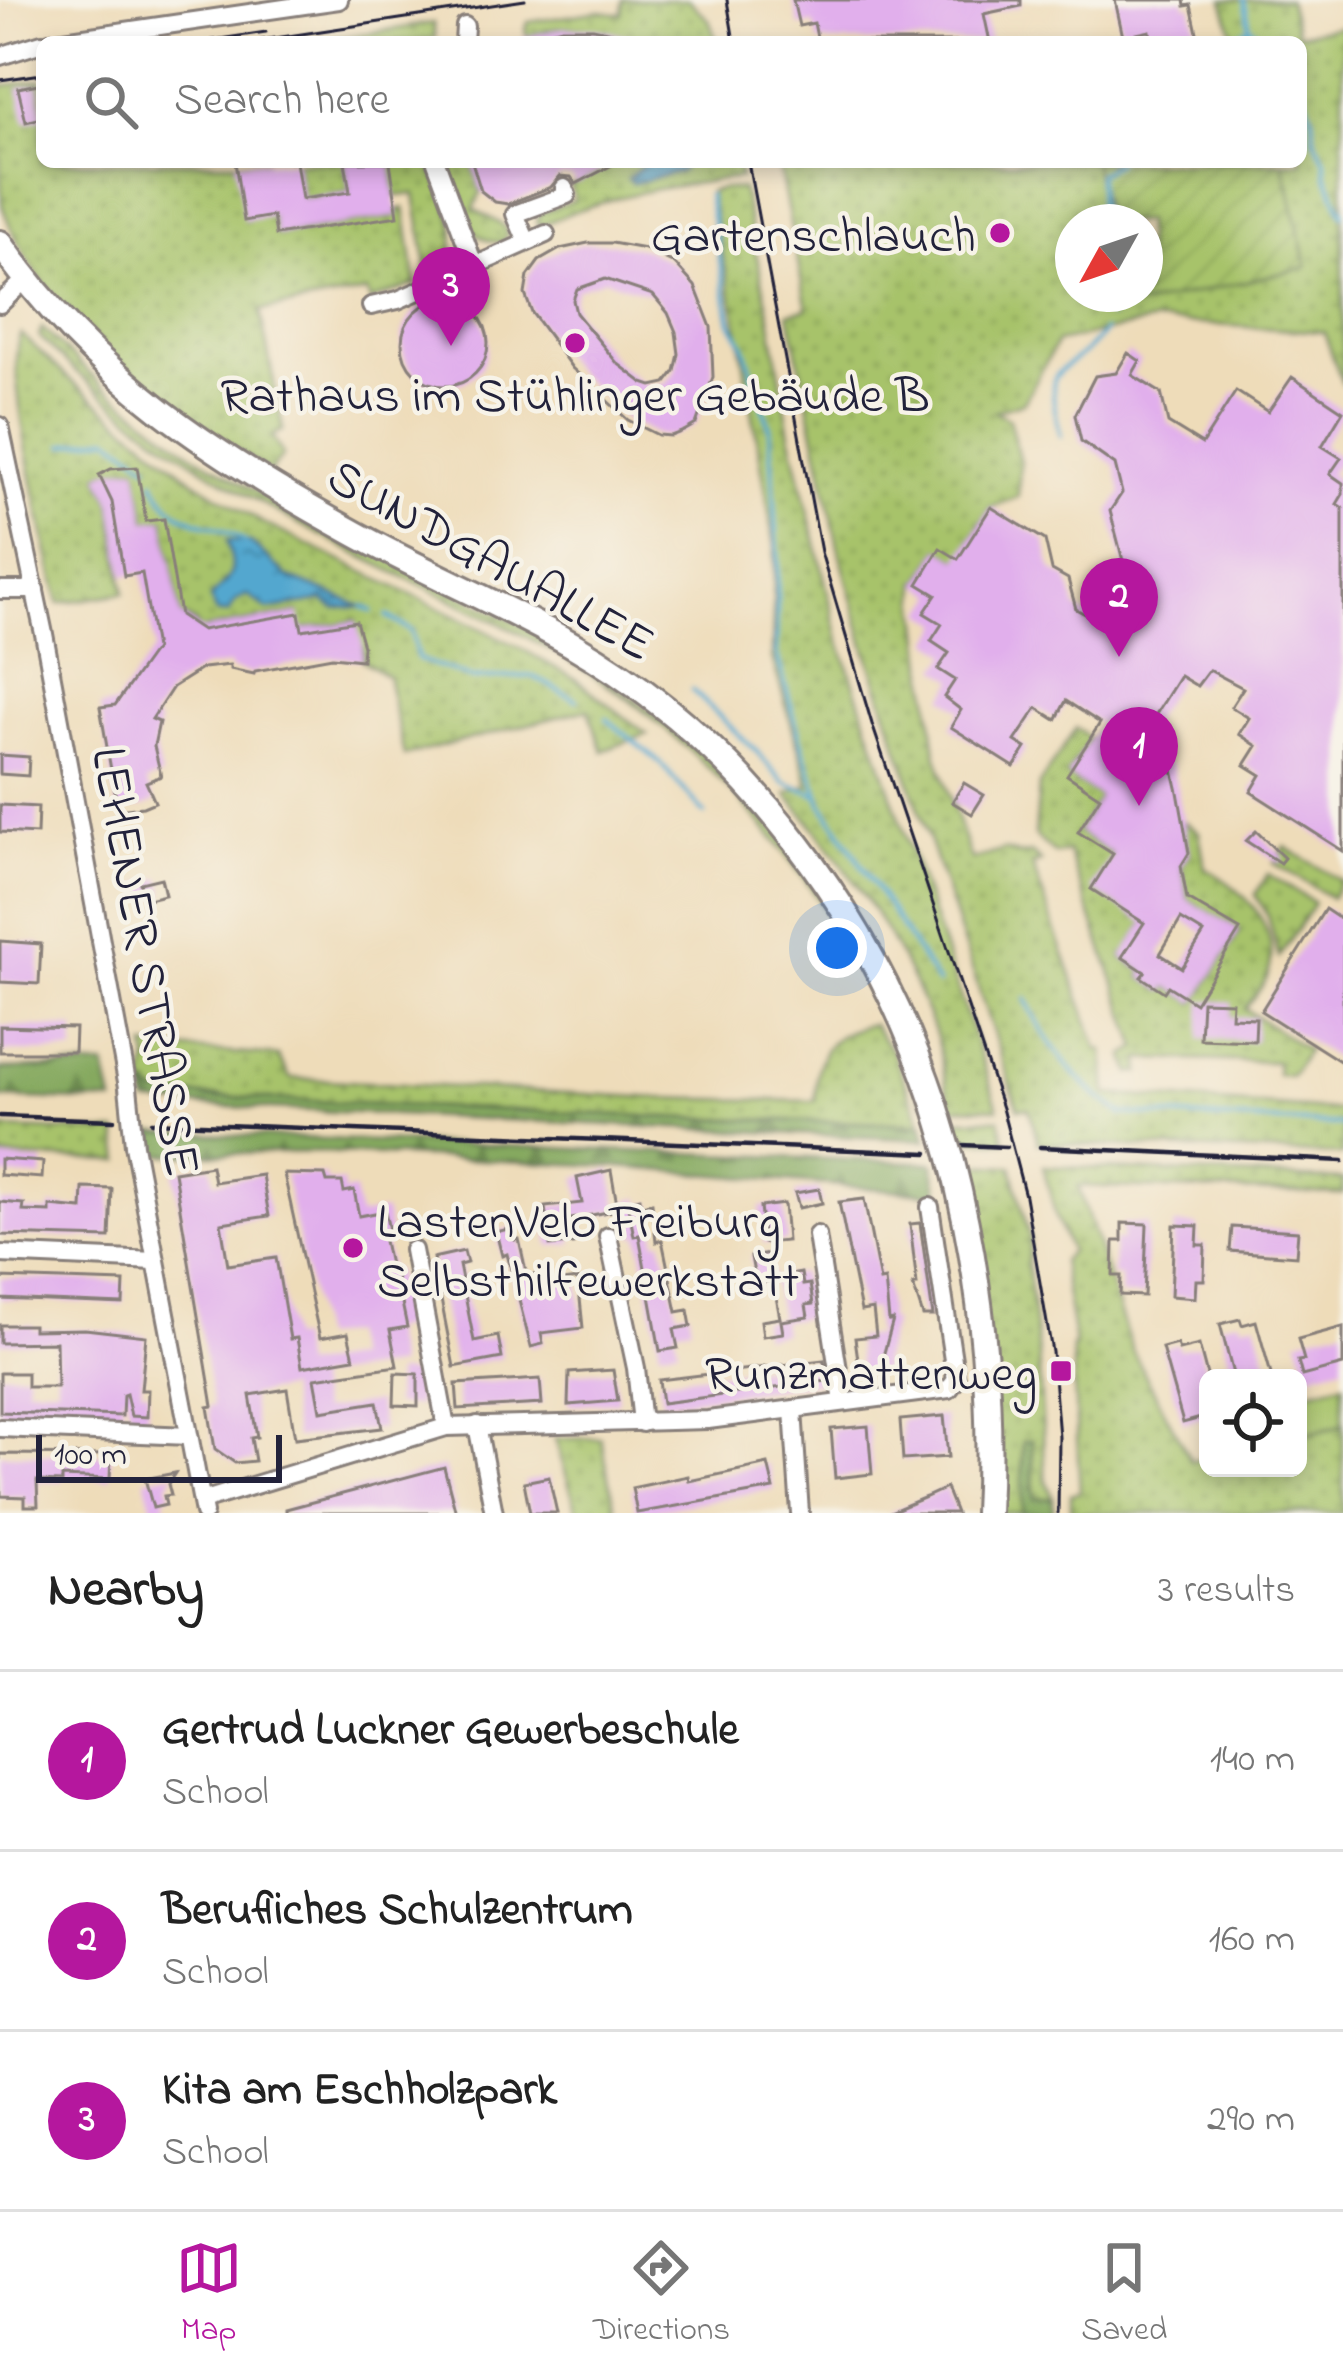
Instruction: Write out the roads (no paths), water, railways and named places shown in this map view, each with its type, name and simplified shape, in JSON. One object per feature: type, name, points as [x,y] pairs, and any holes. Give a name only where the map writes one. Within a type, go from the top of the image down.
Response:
[{"type":"street","points":[[87,36],[275,5],[339,0]]},
{"type":"street","points":[[0,39],[36,44]]},
{"type":"street","points":[[0,56],[36,45]]},
{"type":"street","points":[[438,168],[476,267]]},
{"type":"street","points":[[527,242],[515,214],[567,195],[564,188]]},
{"type":"street","points":[[371,306],[476,267],[546,234]]},
{"type":"street","points":[[0,244],[26,280],[0,304]]},
{"type":"street","name":"SUNDGAUALLEE","points":[[26,280],[80,344],[129,388],[201,441],[354,533],[574,646],[640,690],[706,744],[788,831],[848,914],[891,991],[935,1105],[960,1193],[982,1326],[987,1513]]},
{"type":"street","name":"LEHENER STRASSE","points":[[0,426],[35,590],[203,1507]]},
{"type":"street","points":[[0,590],[35,590]]},
{"type":"street","points":[[203,1507],[446,1427],[708,1420],[949,1389],[956,1380],[930,1207]]},
{"type":"street","points":[[817,1235],[844,1402]]},
{"type":"street","points":[[608,1236],[636,1368],[642,1423]]},
{"type":"street","points":[[413,1250],[446,1427]]},
{"type":"street","points":[[0,1254],[155,1261]]},
{"type":"street","points":[[793,1410],[800,1513]]},
{"type":"street","points":[[477,1425],[494,1513]]},
{"type":"street","points":[[0,1428],[189,1436]]},
{"type":"water","points":[[640,168],[682,168],[633,183],[628,179]]},
{"type":"water","points":[[227,540],[251,543],[288,577],[363,607],[334,608],[323,600],[268,610],[247,595],[228,613],[217,613],[210,598],[231,573]]},
{"type":"waterway","points":[[1244,0],[1250,28],[1256,31]]},
{"type":"waterway","points":[[1236,36],[1250,28]]},
{"type":"waterway","points":[[1307,101],[1314,137],[1343,214]]},
{"type":"waterway","points":[[1099,204],[1098,174],[1108,168]]},
{"type":"waterway","points":[[708,195],[731,322],[743,343],[770,428],[778,553],[776,652],[804,752],[822,803],[938,984]]},
{"type":"waterway","points":[[1110,312],[1110,316]]},
{"type":"waterway","points":[[1061,436],[1054,380],[1105,331]]},
{"type":"waterway","points":[[64,445],[110,437],[148,465]]},
{"type":"waterway","points":[[154,481],[182,516],[245,542]]},
{"type":"waterway","points":[[363,607],[372,611]]},
{"type":"waterway","points":[[387,616],[411,631],[418,659],[473,679],[532,676],[577,700]]},
{"type":"waterway","points":[[692,690],[783,782],[818,795]]},
{"type":"waterway","points":[[607,719],[659,762],[705,814]]},
{"type":"waterway","points":[[1026,998],[1066,1064],[1122,1114],[1343,1125]]},
{"type":"tram line","points":[[288,36],[525,0]]},
{"type":"tram line","points":[[727,0],[733,36]]},
{"type":"tram line","points":[[240,36],[266,32]]},
{"type":"tram line","points":[[0,80],[36,75]]},
{"type":"tram line","points":[[749,168],[821,552],[872,724],[1002,1108],[1025,1196],[1052,1352],[1059,1437],[1058,1513]]},
{"type":"railway","points":[[0,1116],[114,1120]]},
{"type":"railway","points":[[152,1122],[928,1153]]},
{"type":"railway","points":[[962,1145],[1006,1147]]},
{"type":"railway","points":[[1040,1147],[1343,1161]]},
{"type":"place","name":"Gartenschlauch","points":[[1000,233]]},
{"type":"place","name":"Rathaus im Stühlinger Gebäude B","points":[[575,343]]},
{"type":"place","name":"Kita am Eschholzpark","points":[[451,346]]},
{"type":"place","name":"Berufliches Schulzentrum","points":[[1119,657]]},
{"type":"place","name":"Gertrud Luckner Gewerbeschule","points":[[1139,806]]},
{"type":"place","name":"LastenVelo Freiburg Selbsthilfewerkstatt","points":[[353,1248]]},
{"type":"place","name":"Runzmattenweg","points":[[1061,1371]]}]
